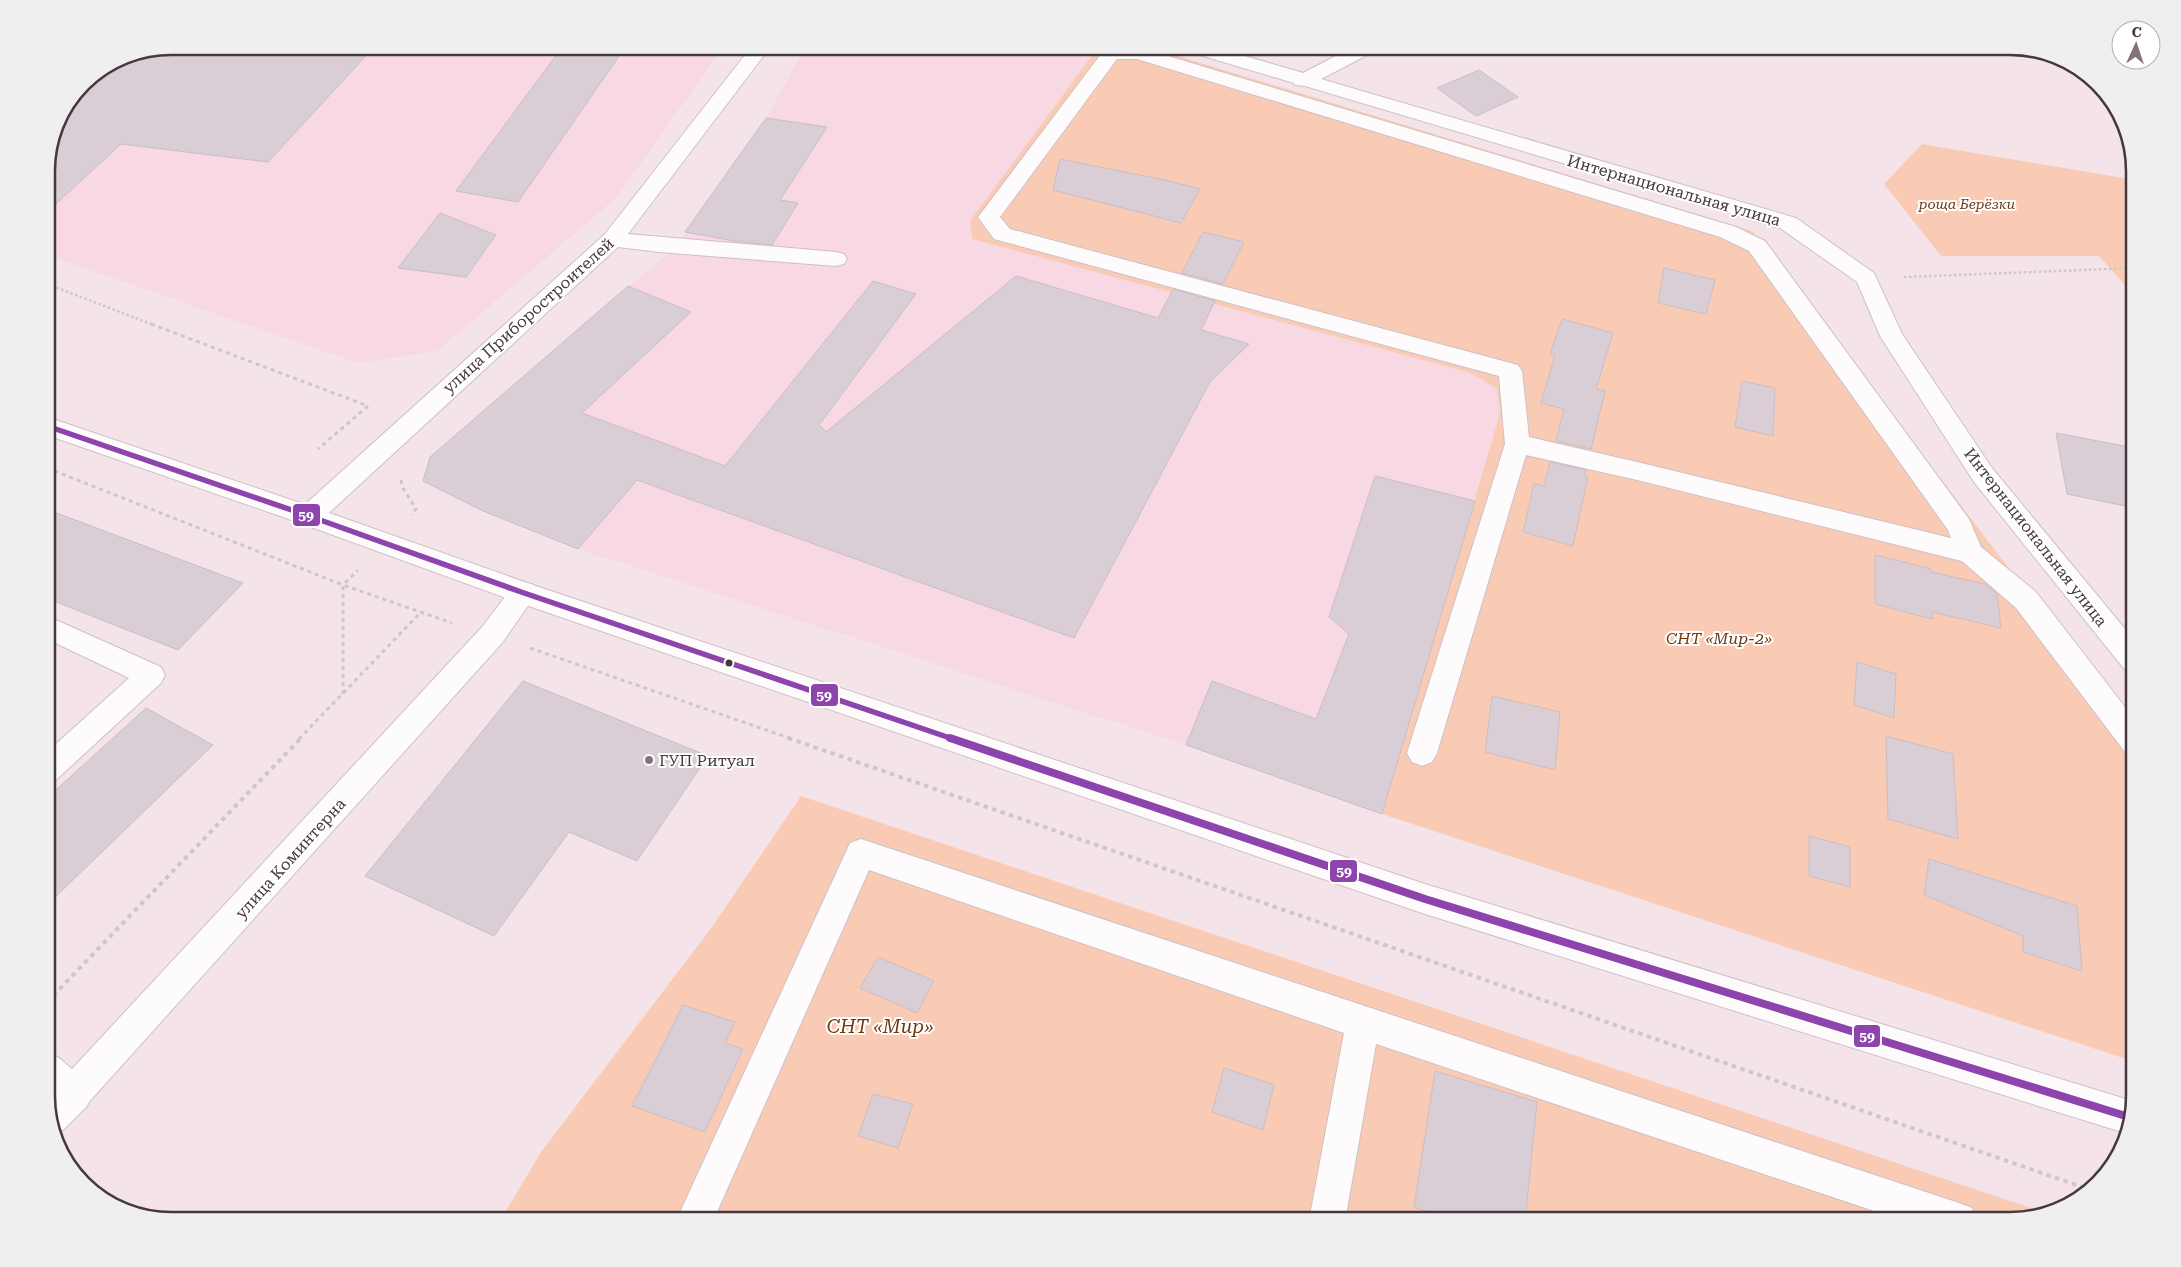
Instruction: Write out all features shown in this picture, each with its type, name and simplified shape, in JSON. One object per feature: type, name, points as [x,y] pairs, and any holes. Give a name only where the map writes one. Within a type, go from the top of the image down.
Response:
[{"type":"street","name":"улица Приборостроителей","points":[[308,516],[613,239],[755,55]]},
{"type":"street","points":[[1110,55],[989,217],[1002,234],[1510,371],[1517,444],[1422,753]]},
{"type":"street","points":[[1145,55],[1728,232],[1757,246],[1960,526],[1970,553]]},
{"type":"street","name":"Интернациональная улица","points":[[1219,55],[1788,223],[1866,278],[1891,336],[1983,475],[2126,651]]},
{"type":"street","points":[[1302,81],[1353,55]]},
{"type":"street","points":[[613,239],[660,245],[836,259]]},
{"type":"street","points":[[55,429],[524,593],[1425,899],[2124,1115]]},
{"type":"street","points":[[1517,444],[1637,471],[1970,553],[2026,600],[2126,731]]},
{"type":"street","name":"улица Коминтерна","points":[[56,1113],[492,635],[524,593]]},
{"type":"street","points":[[55,631],[151,675],[55,762]]},
{"type":"street","points":[[698,1212],[861,853],[1363,1023],[1932,1212]]},
{"type":"street","points":[[1329,1212],[1363,1023]]},
{"type":"street","points":[[55,1077],[75,1094]]},
{"type":"path","points":[[1866,278],[2126,268]]},
{"type":"path","points":[[55,287],[368,406],[318,449]]},
{"type":"path","points":[[55,472],[343,585],[420,613],[492,635],[2083,1186]]},
{"type":"path","points":[[343,585],[343,694]]},
{"type":"path","points":[[55,993],[420,613]]},
{"type":"shaded area","points":[[171,55],[718,55],[616,198],[437,351],[357,363],[55,258],[55,163],[59,141],[71,113],[79,100],[94,84],[106,74],[134,61]]},
{"type":"shaded area","points":[[801,55],[1092,55],[970,221],[972,239],[1471,373],[1497,389],[1500,413],[1382,814],[1186,745],[578,549],[483,511],[423,481],[430,457],[677,246],[766,118]]},
{"type":"green space","name":"СНТ «Мир-2»","points":[[1092,55],[1175,55],[1752,231],[2126,722],[2126,1059],[1382,814],[1500,413],[1497,389],[1471,373],[972,239],[970,221]]},
{"type":"green space","name":"роща Берёзки","points":[[1922,144],[2126,178],[2126,287],[2099,256],[1941,256],[1884,184]]},
{"type":"green space","name":"СНТ «Мир»","points":[[801,796],[2034,1209],[2010,1212],[505,1212],[541,1152],[712,927]]},
{"type":"building","points":[[171,55],[367,55],[268,162],[121,144],[55,205],[55,163],[59,141],[67,120],[79,100],[94,84],[106,74],[120,67],[141,59]]},
{"type":"building","points":[[556,55],[620,55],[518,202],[456,191]]},
{"type":"building","points":[[1479,70],[1518,97],[1476,116],[1437,88]]},
{"type":"building","points":[[766,118],[827,127],[780,200],[798,203],[772,245],[734,241],[685,232]]},
{"type":"building","points":[[1060,159],[1200,189],[1181,223],[1053,190]]},
{"type":"building","points":[[440,213],[496,235],[466,277],[398,268]]},
{"type":"building","points":[[1203,232],[1244,242],[1223,284],[1182,273]]},
{"type":"building","points":[[1664,268],[1715,280],[1706,314],[1658,303]]},
{"type":"building","points":[[1016,276],[1158,318],[1173,289],[1215,301],[1201,330],[1249,344],[1210,382],[1074,638],[637,480],[578,549],[483,511],[423,481],[430,457],[628,286],[691,312],[582,413],[725,466],[873,281],[916,294],[819,425],[826,432]]},
{"type":"building","points":[[1562,319],[1613,333],[1596,389],[1605,391],[1591,449],[1556,441],[1564,409],[1541,403],[1555,355],[1550,354]]},
{"type":"building","points":[[1742,381],[1775,388],[1773,436],[1735,427]]},
{"type":"building","points":[[2056,433],[2126,446],[2126,506],[2067,494]]},
{"type":"building","points":[[1550,462],[1586,470],[1584,476],[1588,477],[1573,546],[1523,532],[1534,484],[1544,486]]},
{"type":"building","points":[[1375,476],[1475,501],[1382,814],[1186,745],[1212,681],[1316,719],[1349,634],[1329,617]]},
{"type":"building","points":[[55,512],[243,583],[178,650],[55,602]]},
{"type":"building","points":[[1875,555],[1931,569],[1931,572],[1985,584],[1997,594],[2001,628],[1932,612],[1932,619],[1875,604]]},
{"type":"building","points":[[1857,662],[1896,674],[1894,718],[1854,705]]},
{"type":"building","points":[[523,681],[708,756],[637,861],[569,832],[494,936],[365,876]]},
{"type":"building","points":[[1492,696],[1560,712],[1555,770],[1485,752]]},
{"type":"building","points":[[146,708],[213,745],[55,897],[55,791]]},
{"type":"building","points":[[1886,736],[1953,754],[1958,839],[1888,819]]},
{"type":"building","points":[[1809,836],[1850,847],[1850,887],[1809,876]]},
{"type":"building","points":[[1929,859],[2077,906],[2082,971],[2023,952],[2023,936],[1924,895]]},
{"type":"building","points":[[878,957],[934,981],[917,1013],[860,988]]},
{"type":"building","points":[[683,1005],[735,1022],[725,1043],[743,1049],[705,1132],[632,1106]]},
{"type":"building","points":[[1224,1068],[1274,1085],[1263,1130],[1212,1112]]},
{"type":"building","points":[[1435,1071],[1537,1102],[1526,1212],[1429,1212],[1414,1207]]},
{"type":"building","points":[[873,1094],[913,1104],[898,1148],[858,1136]]},
{"type":"transit line","name":"59","points":[[55,429],[309,516],[524,593],[1425,899],[2124,1115]]},
{"type":"place","name":"ГУП Ритуал","points":[[649,760]]}]
